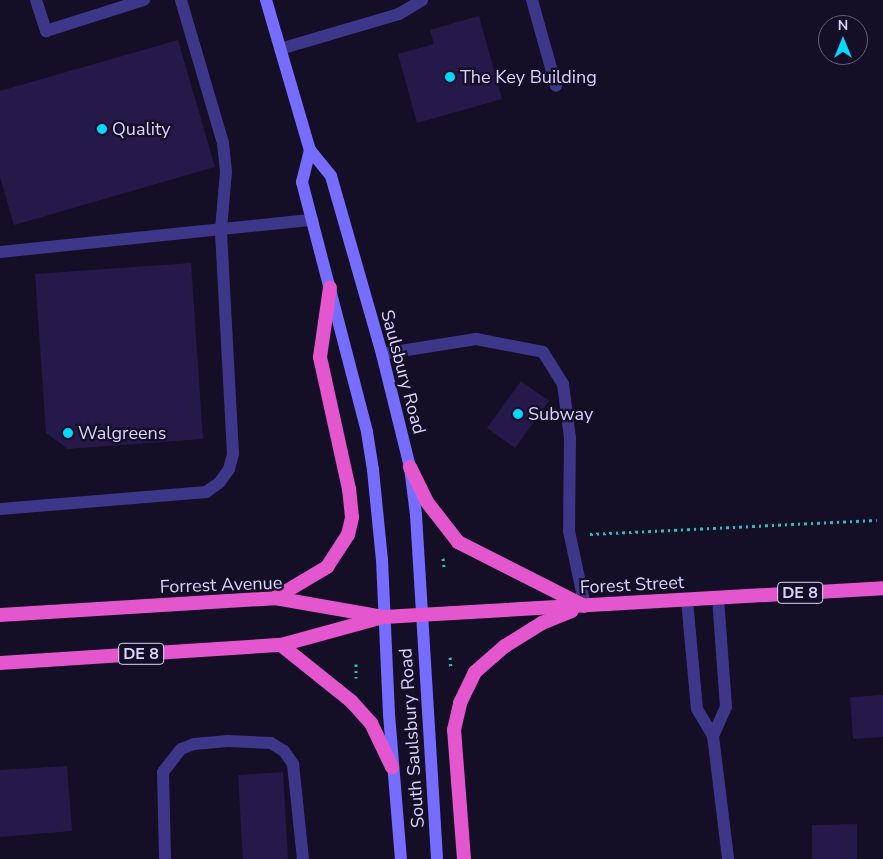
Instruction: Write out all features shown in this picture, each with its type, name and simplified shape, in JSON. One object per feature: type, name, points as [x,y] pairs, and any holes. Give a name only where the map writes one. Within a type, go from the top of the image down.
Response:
[{"type":"highway","points":[[275,598],[327,567],[348,535],[352,517],[347,480],[320,357],[330,288]]},
{"type":"highway","points":[[410,467],[427,502],[458,542],[585,606]]},
{"type":"highway","name":"Forest Street","points":[[384,617],[883,588]]},
{"type":"highway","name":"Forrest Avenue","points":[[0,615],[275,598],[384,617]]},
{"type":"highway","points":[[464,859],[454,730],[460,703],[475,672],[505,646],[542,623],[585,606]]},
{"type":"highway","name":"DE 8","points":[[0,663],[281,645],[384,617]]},
{"type":"highway","points":[[281,645],[351,701],[371,723],[392,768]]},
{"type":"main road","name":"Saulsbury Road","points":[[266,0],[310,150],[331,176],[382,354],[410,467],[421,615]]},
{"type":"main road","points":[[310,150],[302,182],[370,451],[379,519],[384,617]]},
{"type":"main road","name":"South Saulsbury Road","points":[[421,615],[437,859]]},
{"type":"main road","name":"South Saulsbury Road","points":[[384,617],[392,768],[401,859]]},
{"type":"street","points":[[36,0],[46,31],[144,0]]},
{"type":"street","points":[[0,509],[206,492],[220,483],[229,469],[233,454],[221,229],[226,172],[223,143],[181,0]]},
{"type":"street","points":[[280,48],[399,14],[422,0]]},
{"type":"street","points":[[532,0],[556,86]]},
{"type":"street","points":[[0,252],[312,220]]},
{"type":"street","points":[[382,354],[476,339],[543,352],[564,384],[570,438],[569,531],[585,606]]},
{"type":"street","points":[[713,736],[726,707],[718,598]]},
{"type":"street","points":[[687,600],[697,709],[713,736],[728,859]]},
{"type":"street","points":[[165,859],[162,779],[170,760],[180,749],[194,744],[272,743],[284,751],[293,764],[304,859]]},
{"type":"path","points":[[584,534],[877,520]]},
{"type":"path","points":[[450,657],[451,671]]},
{"type":"building","name":"The Key Building","points":[[479,16],[502,99],[417,123],[398,54],[434,44],[430,30]]},
{"type":"building","name":"Quality","points":[[178,40],[215,167],[14,225],[0,177],[0,91]]},
{"type":"building","points":[[191,263],[203,439],[68,449],[46,433],[35,274]]},
{"type":"building","name":"Subway","points":[[521,381],[549,401],[515,448],[487,428]]},
{"type":"building","points":[[883,695],[883,737],[853,739],[850,697]]},
{"type":"building","points":[[67,766],[72,831],[0,837],[0,770]]},
{"type":"building","points":[[283,772],[288,859],[243,859],[238,775]]},
{"type":"building","points":[[857,824],[857,859],[812,859],[812,825]]},
{"type":"place","name":"The Key Building","points":[[450,77]]},
{"type":"place","name":"Quality","points":[[102,129]]},
{"type":"place","name":"Subway","points":[[518,414]]},
{"type":"place","name":"Walgreens","points":[[68,433]]}]
